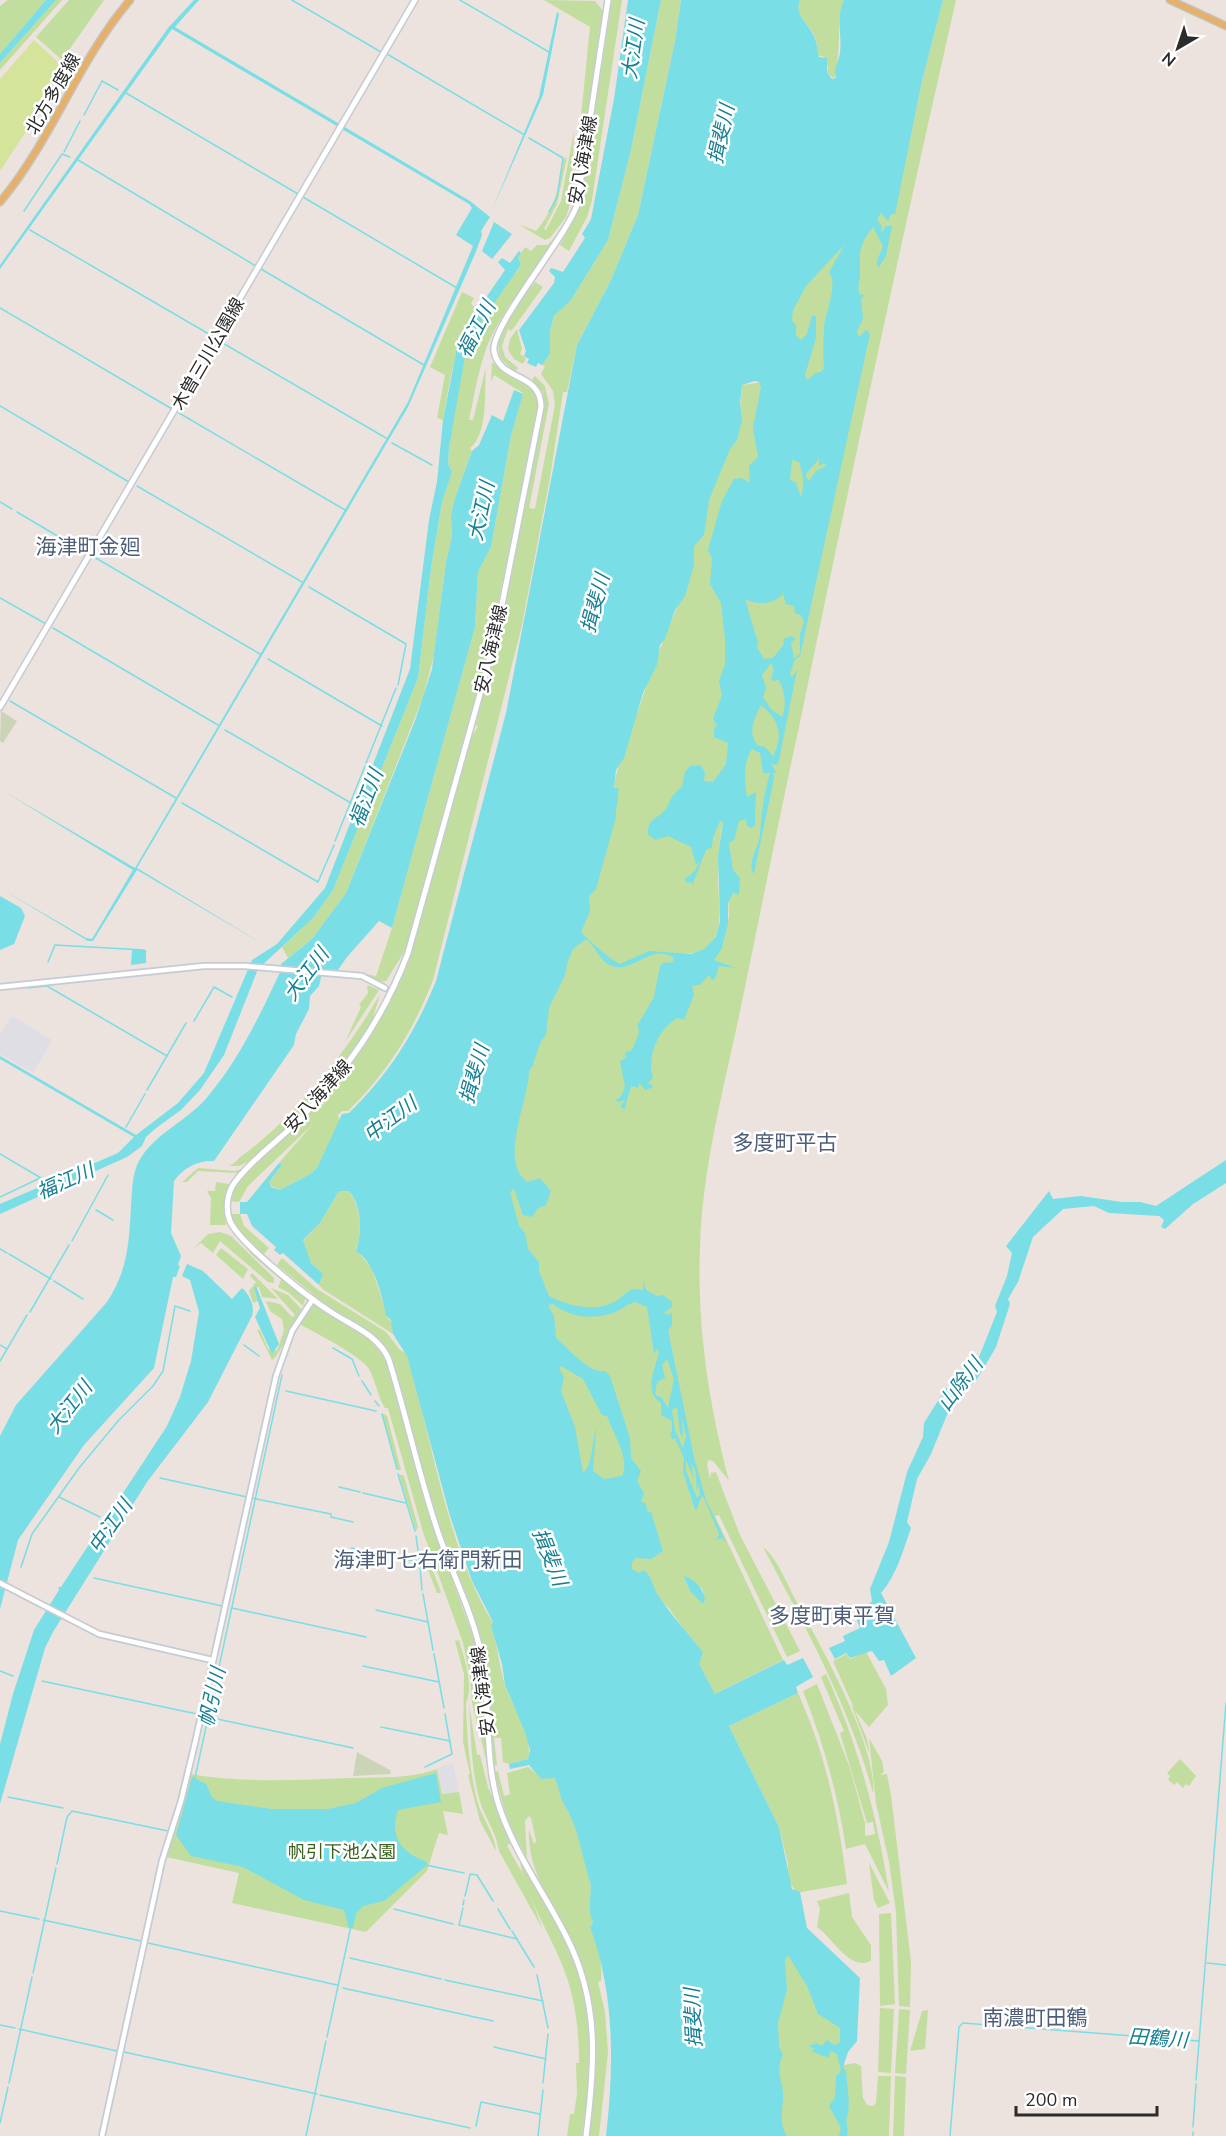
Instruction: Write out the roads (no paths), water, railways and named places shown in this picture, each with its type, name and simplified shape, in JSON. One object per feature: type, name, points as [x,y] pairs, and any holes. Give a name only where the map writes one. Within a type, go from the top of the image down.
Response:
[{"type":"main road","name":"北方多度線","points":[[0,202],[30,163],[106,32],[130,0]]},
{"type":"main road","name":"木曽三川公園線","points":[[0,707],[415,0]]},
{"type":"main road","name":"安八海津線","points":[[586,2136],[594,2054],[590,2005],[567,1938],[519,1852],[498,1802],[490,1756],[484,1674],[479,1644],[435,1525],[389,1360],[378,1342],[313,1299],[234,1230],[227,1211],[229,1193],[239,1177],[296,1124],[347,1066],[388,1000],[408,953],[495,640],[541,407],[541,398],[535,386],[507,370],[497,360],[494,341],[505,318],[566,230],[577,205],[608,0]]},
{"type":"main road","points":[[1170,0],[1226,26]]},
{"type":"street","points":[[0,987],[178,967],[245,966],[362,976],[385,988]]},
{"type":"street","points":[[102,2136],[162,1861],[181,1802],[276,1376],[292,1331],[313,1299]]},
{"type":"street","points":[[0,1583],[66,1618],[115,1639],[212,1660]]},
{"type":"water","points":[[46,0],[56,0],[0,63],[0,54]]},
{"type":"water","points":[[194,0],[199,0],[175,27],[470,201],[490,217],[481,231],[482,235],[475,254],[408,407],[137,868],[263,944],[137,870],[93,941],[88,941],[0,888],[86,938],[92,939],[133,870],[0,789],[135,868],[408,402],[473,246],[456,235],[472,208],[469,204],[172,29],[0,269],[0,265],[168,28]]},
{"type":"water","name":"大江川","points":[[628,0],[661,0],[631,150],[608,240],[571,300],[554,316],[550,332],[550,354],[542,365],[538,363],[536,367],[527,363],[529,359],[524,356],[526,351],[519,330],[554,283],[555,277],[549,271],[551,268],[563,272],[585,238],[582,234],[591,219],[614,99]]},
{"type":"water","points":[[681,0],[800,0],[800,14],[814,37],[819,57],[827,58],[827,72],[832,79],[836,78],[840,52],[840,19],[844,0],[943,0],[922,81],[895,214],[891,214],[888,221],[881,213],[877,219],[882,227],[881,234],[886,226],[892,226],[886,256],[878,268],[877,261],[883,246],[873,227],[860,251],[858,286],[860,295],[865,294],[861,299],[863,319],[857,331],[859,337],[866,330],[870,334],[800,656],[794,661],[790,675],[792,677],[797,670],[779,760],[777,765],[771,764],[776,772],[773,774],[754,874],[751,865],[759,840],[763,804],[770,773],[763,773],[760,753],[752,749],[746,765],[745,785],[747,797],[756,792],[755,825],[752,828],[747,826],[746,819],[739,821],[734,840],[729,843],[733,870],[740,878],[739,894],[733,893],[728,903],[728,924],[722,948],[714,960],[736,968],[719,966],[715,979],[712,980],[709,975],[700,985],[692,986],[694,995],[684,1020],[678,1018],[671,1023],[664,1029],[655,1044],[651,1061],[653,1078],[648,1083],[654,1087],[645,1090],[640,1083],[638,1088],[631,1086],[623,1115],[624,1109],[620,1107],[626,1099],[620,1102],[615,1100],[620,1098],[625,1087],[620,1061],[626,1058],[625,1053],[632,1050],[639,1033],[638,1024],[654,997],[660,966],[663,963],[673,962],[674,958],[666,954],[658,954],[620,967],[612,966],[604,961],[586,939],[573,949],[565,975],[549,1008],[546,1035],[533,1062],[534,1065],[529,1070],[515,1146],[515,1161],[519,1173],[528,1182],[540,1178],[551,1191],[546,1205],[538,1208],[532,1217],[523,1215],[514,1189],[510,1192],[519,1226],[525,1233],[528,1249],[539,1262],[539,1271],[549,1296],[582,1307],[600,1307],[616,1301],[632,1289],[643,1290],[643,1280],[646,1290],[657,1296],[663,1295],[672,1302],[672,1307],[664,1313],[667,1315],[672,1313],[672,1326],[668,1330],[694,1457],[706,1500],[726,1542],[722,1538],[712,1541],[718,1538],[719,1534],[703,1496],[695,1510],[683,1472],[684,1458],[675,1438],[673,1440],[670,1434],[672,1421],[661,1415],[661,1403],[653,1393],[652,1380],[659,1352],[657,1349],[654,1354],[647,1307],[635,1302],[613,1313],[589,1317],[566,1312],[553,1304],[548,1305],[554,1316],[556,1338],[585,1364],[599,1371],[605,1371],[610,1376],[630,1438],[631,1458],[641,1471],[637,1481],[644,1493],[641,1502],[646,1503],[647,1511],[651,1512],[663,1551],[651,1559],[636,1558],[632,1562],[632,1569],[639,1573],[644,1570],[647,1573],[663,1602],[703,1652],[699,1664],[715,1694],[784,1660],[787,1665],[803,1658],[813,1677],[796,1687],[798,1693],[729,1726],[779,1827],[792,1889],[800,1892],[807,1928],[860,1978],[857,2041],[848,2052],[843,2067],[846,2071],[849,2106],[847,2136],[839,2136],[841,2128],[829,2106],[835,2097],[836,2076],[841,2071],[837,2054],[830,2051],[829,2058],[811,2051],[815,2049],[809,2046],[817,2043],[822,2046],[827,2040],[834,2045],[840,2043],[840,2028],[818,2014],[807,1986],[788,1955],[785,1960],[787,1990],[778,2023],[779,2046],[783,2055],[779,2066],[783,2095],[782,2122],[787,2136],[606,2136],[611,2057],[608,2004],[598,1952],[590,1927],[593,1923],[590,1911],[591,1886],[580,1843],[554,1778],[541,1779],[529,1765],[510,1769],[509,1764],[528,1759],[530,1750],[505,1685],[502,1664],[491,1626],[493,1622],[472,1581],[450,1516],[407,1356],[393,1334],[391,1320],[386,1315],[372,1271],[368,1263],[356,1251],[360,1228],[356,1204],[349,1191],[339,1191],[320,1223],[303,1240],[311,1263],[323,1274],[319,1285],[283,1253],[280,1255],[274,1250],[276,1247],[252,1226],[247,1214],[240,1214],[240,1202],[247,1202],[279,1163],[282,1165],[269,1182],[271,1187],[280,1190],[312,1173],[318,1166],[342,1114],[349,1113],[377,1083],[400,1052],[436,981],[506,713],[577,345],[611,280],[638,215],[675,41]],"holes":[[[845,244],[829,272],[832,285],[825,323],[824,368],[807,380],[805,375],[816,338],[816,316],[812,316],[807,334],[801,340],[796,335],[796,325],[792,321],[793,310],[806,286]],[[759,382],[761,387],[753,428],[758,457],[749,466],[750,483],[741,478],[734,479],[722,501],[708,550],[712,559],[710,584],[721,603],[725,639],[725,664],[719,681],[722,695],[713,719],[717,726],[714,728],[714,737],[728,743],[726,764],[713,782],[704,781],[705,772],[700,765],[690,766],[685,772],[682,787],[648,828],[648,834],[655,840],[668,836],[691,847],[696,865],[700,861],[695,871],[685,879],[687,883],[692,882],[692,886],[706,850],[712,847],[720,821],[723,822],[718,856],[720,921],[716,937],[704,949],[691,954],[649,951],[620,964],[606,955],[581,932],[590,911],[589,896],[596,889],[616,817],[618,792],[618,788],[614,788],[616,770],[624,758],[643,693],[657,665],[660,645],[665,639],[675,610],[685,596],[694,565],[694,546],[704,535],[709,500],[730,449],[737,440],[742,420],[740,404],[742,385]],[[819,459],[819,466],[825,463],[826,466],[816,471],[809,481],[805,475]],[[792,460],[799,462],[802,470],[801,497],[796,483],[790,480]],[[782,591],[786,604],[794,606],[795,613],[801,615],[804,622],[800,634],[800,654],[794,659],[791,643],[795,639],[792,636],[783,639],[784,644],[773,658],[764,659],[757,647],[758,640],[745,599],[759,603],[774,601],[782,595]],[[771,663],[774,669],[771,678],[774,682],[778,679],[784,693],[785,703],[782,717],[771,709],[763,697],[766,688],[762,675]],[[761,705],[776,722],[779,735],[773,756],[765,747],[757,745],[754,740],[752,729]],[[667,1359],[674,1379],[668,1408],[662,1398],[655,1395],[657,1382],[665,1378],[662,1365]],[[561,1366],[583,1379],[602,1415],[607,1416],[623,1454],[622,1476],[604,1479],[593,1471],[596,1428],[589,1464],[583,1473],[575,1427],[561,1391],[564,1378],[559,1368]],[[677,1407],[680,1433],[683,1437],[682,1419],[686,1436],[683,1448],[675,1430],[672,1410]],[[686,1460],[694,1479],[691,1464],[695,1470],[697,1492],[698,1484],[700,1494],[697,1498],[686,1471]]]},
{"type":"water","points":[[557,12],[559,14],[543,95],[492,210],[539,97]]},
{"type":"water","points":[[494,222],[512,234],[492,259],[482,251]]},
{"type":"water","name":"福江川","points":[[519,251],[521,253],[518,258],[521,265],[476,329],[465,356],[449,448],[448,464],[452,472],[442,502],[431,568],[418,678],[333,890],[313,918],[258,969],[224,1055],[200,1090],[181,1110],[156,1128],[146,1137],[142,1146],[127,1157],[0,1214],[0,1204],[118,1153],[134,1137],[0,1059],[0,1056],[136,1135],[178,1103],[204,1073],[252,960],[277,944],[325,888],[410,669],[429,520],[437,482],[443,420],[457,348],[467,325],[505,270],[498,262],[502,258],[510,263]]},
{"type":"water","name":"大江川","points":[[514,390],[523,394],[511,436],[491,547],[478,572],[475,627],[392,928],[379,921],[338,970],[323,969],[319,986],[310,996],[309,1009],[296,1034],[294,1045],[214,1161],[191,1166],[174,1181],[171,1233],[181,1256],[178,1265],[180,1266],[176,1277],[173,1277],[154,1368],[84,1445],[18,1540],[0,1609],[0,1436],[16,1405],[107,1302],[114,1290],[126,1256],[133,1180],[143,1154],[161,1136],[201,1104],[220,1081],[231,1066],[258,1017],[282,968],[281,964],[312,939],[346,893],[416,718],[432,669],[446,562],[452,536],[451,516],[454,501],[472,451],[479,445],[492,415],[503,421]]},
{"type":"water","points":[[0,896],[21,908],[25,916],[14,944],[0,950]]},
{"type":"water","points":[[132,950],[146,950],[146,963],[131,965]]},
{"type":"water","name":"山除川","points":[[1226,1160],[1226,1183],[1193,1204],[1165,1229],[1161,1227],[1164,1220],[1159,1216],[1109,1213],[1094,1206],[1063,1209],[1033,1237],[1018,1282],[1008,1299],[1010,1304],[996,1347],[975,1382],[953,1400],[931,1454],[917,1479],[907,1522],[911,1528],[895,1570],[881,1593],[916,1658],[891,1676],[884,1660],[879,1661],[872,1651],[850,1658],[846,1653],[835,1659],[829,1648],[845,1641],[843,1636],[860,1628],[856,1618],[872,1601],[870,1589],[889,1542],[907,1472],[923,1437],[924,1423],[946,1388],[950,1388],[957,1382],[957,1375],[977,1362],[997,1312],[995,1306],[1007,1276],[1012,1253],[1006,1246],[1049,1191],[1053,1199],[1081,1196],[1122,1202],[1140,1202],[1156,1206]]},
{"type":"water","name":"中江川","points":[[187,1264],[203,1271],[232,1299],[242,1288],[251,1301],[252,1316],[208,1402],[147,1482],[53,1632],[45,1648],[0,1804],[0,1744],[13,1694],[34,1630],[59,1590],[58,1587],[61,1587],[167,1426],[180,1397],[191,1361],[199,1312],[190,1280],[182,1276]]},
{"type":"water","points":[[256,1286],[279,1344],[272,1354],[255,1317],[260,1308],[254,1288]]},
{"type":"water","points":[[683,1576],[691,1579],[700,1588],[705,1600],[703,1604],[690,1591]]},
{"type":"water","name":"帆引下池公園","points":[[436,1773],[441,1802],[398,1810],[395,1829],[404,1849],[427,1862],[426,1866],[384,1901],[363,1906],[356,1914],[353,1928],[349,1928],[344,1910],[304,1900],[243,1867],[191,1856],[176,1835],[192,1777],[206,1784],[212,1797],[217,1801],[271,1809],[328,1809],[356,1803],[382,1788]]},
{"type":"waterway","points":[[292,0],[381,52]]},
{"type":"waterway","points":[[460,0],[549,52]]},
{"type":"waterway","points":[[387,54],[523,134]]},
{"type":"waterway","points":[[84,115],[102,81],[118,90]]},
{"type":"waterway","points":[[126,93],[298,194]]},
{"type":"waterway","points":[[64,152],[80,121]]},
{"type":"waterway","points":[[529,138],[563,158],[557,197],[549,212]]},
{"type":"waterway","points":[[24,211],[62,154],[70,157]]},
{"type":"waterway","points":[[78,160],[256,266]]},
{"type":"waterway","points":[[303,197],[457,288]]},
{"type":"waterway","points":[[30,230],[214,337]]},
{"type":"waterway","points":[[261,269],[424,365]]},
{"type":"waterway","points":[[0,308],[172,409]]},
{"type":"waterway","points":[[221,342],[386,438]]},
{"type":"waterway","points":[[0,406],[129,482]]},
{"type":"waterway","points":[[179,413],[345,510]]},
{"type":"waterway","points":[[392,443],[432,465]]},
{"type":"waterway","points":[[137,486],[302,582]]},
{"type":"waterway","points":[[0,502],[12,509]]},
{"type":"waterway","points":[[17,512],[86,553]]},
{"type":"waterway","points":[[94,557],[260,654]]},
{"type":"waterway","points":[[309,587],[406,644],[398,685]]},
{"type":"waterway","points":[[0,598],[46,624]]},
{"type":"waterway","points":[[53,628],[218,725]]},
{"type":"waterway","points":[[268,659],[382,726]]},
{"type":"waterway","name":"福江川","points":[[366,763],[396,688]]},
{"type":"waterway","points":[[10,701],[176,798]]},
{"type":"waterway","name":"福江川","points":[[225,730],[351,803]]},
{"type":"waterway","name":"福江川","points":[[335,841],[365,766]]},
{"type":"waterway","points":[[182,803],[318,882],[334,845]]},
{"type":"waterway","points":[[48,962],[55,945],[144,950]]},
{"type":"waterway","points":[[28,988],[47,986],[167,1056]]},
{"type":"waterway","points":[[194,1021],[214,987],[232,997]]},
{"type":"waterway","points":[[147,1090],[186,1023]]},
{"type":"waterway","points":[[126,1127],[145,1094]]},
{"type":"waterway","name":"福江川","points":[[0,1154],[41,1178]]},
{"type":"waterway","name":"福江川","points":[[72,1241],[108,1175]]},
{"type":"waterway","name":"福江川","points":[[0,1197],[40,1178]]},
{"type":"waterway","points":[[96,1210],[113,1220]]},
{"type":"waterway","points":[[30,1312],[69,1245]]},
{"type":"waterway","points":[[0,1249],[7,1253]]},
{"type":"waterway","points":[[9,1254],[51,1279]]},
{"type":"waterway","points":[[54,1281],[83,1299]]},
{"type":"waterway","points":[[21,1567],[32,1534],[79,1468],[118,1421],[153,1386],[163,1371],[175,1306],[190,1311]]},
{"type":"waterway","points":[[0,1361],[27,1315]]},
{"type":"waterway","points":[[0,1345],[7,1349]]},
{"type":"waterway","points":[[244,1345],[259,1356]]},
{"type":"waterway","points":[[333,1348],[352,1359],[359,1376]]},
{"type":"waterway","name":"帆引川","points":[[195,1778],[282,1375]]},
{"type":"waterway","points":[[362,1381],[371,1395]]},
{"type":"waterway","points":[[286,1391],[376,1411]]},
{"type":"waterway","points":[[375,1401],[379,1406]]},
{"type":"waterway","points":[[382,1414],[397,1469]]},
{"type":"waterway","points":[[398,1474],[415,1531]]},
{"type":"waterway","points":[[160,1478],[247,1497]]},
{"type":"waterway","points":[[339,1487],[360,1492]]},
{"type":"waterway","points":[[363,1493],[406,1503]]},
{"type":"waterway","name":"中江川","points":[[59,1497],[100,1517]]},
{"type":"waterway","points":[[252,1498],[331,1514],[331,1517],[353,1522]]},
{"type":"waterway","points":[[416,1536],[420,1564]]},
{"type":"waterway","points":[[351,1548],[420,1562]]},
{"type":"waterway","points":[[420,1567],[422,1590]]},
{"type":"waterway","points":[[94,1578],[222,1606]]},
{"type":"waterway","points":[[423,1594],[433,1650]]},
{"type":"waterway","points":[[232,1608],[366,1637]]},
{"type":"waterway","points":[[376,1610],[428,1622]]},
{"type":"waterway","points":[[434,1654],[444,1708]]},
{"type":"waterway","points":[[363,1666],[439,1682]]},
{"type":"waterway","points":[[0,1671],[13,1676]]},
{"type":"waterway","points":[[42,1681],[197,1714]]},
{"type":"waterway","name":"田鶴川","points":[[1196,2080],[1226,1703]]},
{"type":"waterway","points":[[425,1767],[452,1754],[445,1714]]},
{"type":"waterway","points":[[208,1717],[353,1748]]},
{"type":"waterway","points":[[381,1727],[450,1741]]},
{"type":"waterway","points":[[8,1797],[63,1808]]},
{"type":"waterway","points":[[57,1864],[67,1817],[72,1811],[168,1831]]},
{"type":"waterway","points":[[426,1865],[464,1873]]},
{"type":"waterway","points":[[33,1973],[56,1868]]},
{"type":"waterway","points":[[470,1874],[477,1875],[493,1901]]},
{"type":"waterway","points":[[465,1896],[470,1875]]},
{"type":"waterway","points":[[463,1905],[464,1900]]},
{"type":"waterway","points":[[463,1908],[459,1925],[517,1939]]},
{"type":"waterway","points":[[394,1909],[453,1924]]},
{"type":"waterway","points":[[498,1909],[510,1929]]},
{"type":"waterway","points":[[0,1911],[39,1919]]},
{"type":"waterway","points":[[43,1920],[141,1941]]},
{"type":"waterway","points":[[327,2037],[351,1926]]},
{"type":"waterway","points":[[512,1931],[534,1967]]},
{"type":"waterway","points":[[148,1943],[337,1985]]},
{"type":"waterway","points":[[350,1958],[441,1979]]},
{"type":"waterway","points":[[1207,1963],[1226,1965]]},
{"type":"waterway","points":[[537,1975],[548,2028]]},
{"type":"waterway","points":[[9,2083],[32,1977]]},
{"type":"waterway","points":[[445,1980],[543,2001]]},
{"type":"waterway","points":[[343,1988],[493,2021]]},
{"type":"waterway","name":"田鶴川","points":[[950,2136],[959,2027],[963,2023],[1199,2041]]},
{"type":"waterway","points":[[0,2025],[15,2028]]},
{"type":"waterway","points":[[19,2029],[117,2051]]},
{"type":"waterway","points":[[543,2083],[548,2034]]},
{"type":"waterway","points":[[306,2136],[326,2041]]},
{"type":"waterway","points":[[494,2047],[546,2059]]},
{"type":"waterway","points":[[124,2052],[317,2094]]},
{"type":"waterway","points":[[1193,2127],[1196,2084]]},
{"type":"waterway","points":[[0,2123],[8,2087]]},
{"type":"waterway","points":[[538,2136],[543,2090]]},
{"type":"waterway","points":[[320,2095],[470,2128]]},
{"type":"waterway","points":[[476,2126],[481,2102],[540,2114]]},
{"type":"district","name":"海津町金廻","points":[[88,547]]},
{"type":"district","name":"多度町平古","points":[[785,1143]]},
{"type":"district","name":"海津町七右衛門新田","points":[[428,1560]]},
{"type":"district","name":"多度町東平賀","points":[[832,1616]]},
{"type":"district","name":"南濃町田鶴","points":[[1035,2018]]},
{"type":"water label","name":"揖斐川","points":[[721,134]]},
{"type":"water label","name":"揖斐川","points":[[595,603]]},
{"type":"water label","name":"揖斐川","points":[[474,1074]]},
{"type":"water label","name":"揖斐川","points":[[550,1557]]},
{"type":"water label","name":"揖斐川","points":[[693,2018]]}]
